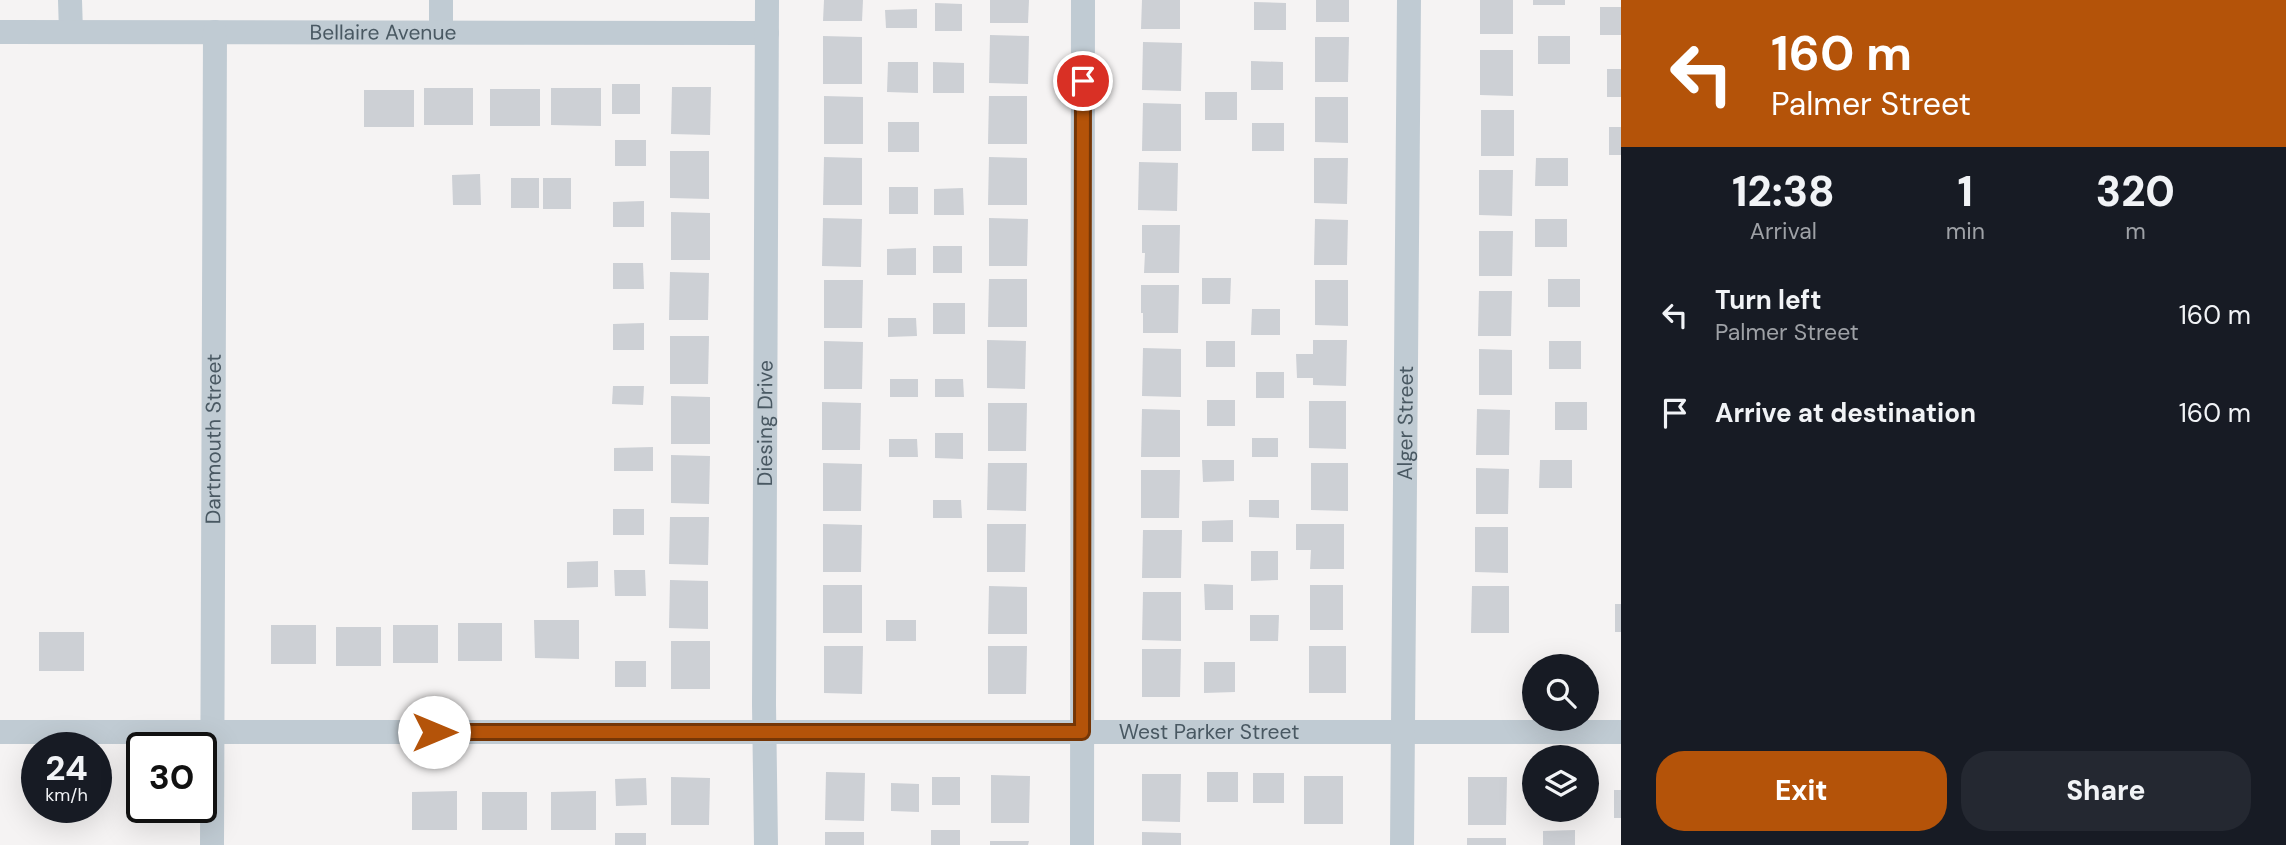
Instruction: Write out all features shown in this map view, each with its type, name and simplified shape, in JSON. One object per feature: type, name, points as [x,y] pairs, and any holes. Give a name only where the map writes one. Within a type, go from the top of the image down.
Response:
[{"type":"street","points":[[70,0],[71,32]]},
{"type":"street","points":[[441,32],[442,0]]},
{"type":"street","name":"Diesing Drive","points":[[766,845],[767,0]]},
{"type":"street","points":[[1082,845],[1083,0]]},
{"type":"street","name":"Alger Street","points":[[1402,845],[1409,0]]},
{"type":"street","name":"Bellaire Avenue","points":[[0,32],[767,33]]},
{"type":"street","name":"Dartmouth Street","points":[[213,732],[215,32]]},
{"type":"street","name":"West Parker Street","points":[[0,732],[126,732]]},
{"type":"street","name":"West Parker Street","points":[[213,732],[1621,732]]},
{"type":"street","name":"Dartmouth Street","points":[[212,823],[212,845]]},
{"type":"building","points":[[824,0],[863,0],[862,21],[823,21]]},
{"type":"building","points":[[990,0],[1029,0],[1028,23],[990,23]]},
{"type":"building","points":[[1142,0],[1180,0],[1180,29],[1141,29]]},
{"type":"building","points":[[1316,0],[1349,0],[1349,22],[1316,22]]},
{"type":"building","points":[[1480,0],[1513,0],[1513,34],[1480,34]]},
{"type":"building","points":[[1533,0],[1565,0],[1565,5],[1533,5]]},
{"type":"building","points":[[1254,2],[1286,3],[1286,30],[1254,30]]},
{"type":"building","points":[[935,3],[962,4],[962,31],[935,31]]},
{"type":"building","points":[[1600,7],[1621,7],[1621,35],[1600,35]]},
{"type":"building","points":[[917,9],[917,28],[886,28],[885,10]]},
{"type":"building","points":[[990,35],[1029,36],[1028,84],[989,83]]},
{"type":"building","points":[[823,36],[862,37],[862,84],[823,84]]},
{"type":"building","points":[[1538,36],[1570,36],[1570,64],[1538,64]]},
{"type":"building","points":[[1315,37],[1349,37],[1348,82],[1315,82]]},
{"type":"building","points":[[1143,42],[1182,43],[1181,91],[1142,90]]},
{"type":"building","points":[[1480,50],[1513,50],[1513,96],[1480,95]]},
{"type":"building","points":[[1251,61],[1283,62],[1283,90],[1251,90]]},
{"type":"building","points":[[888,62],[918,62],[918,93],[887,92]]},
{"type":"building","points":[[933,62],[964,63],[964,93],[933,93]]},
{"type":"building","points":[[1607,69],[1621,69],[1621,97],[1607,97]]},
{"type":"building","points":[[612,84],[640,84],[640,114],[612,114]]},
{"type":"building","points":[[672,87],[711,87],[710,135],[671,134]]},
{"type":"building","points":[[424,88],[473,88],[473,125],[424,125]]},
{"type":"building","points":[[551,88],[601,88],[601,126],[551,125]]},
{"type":"building","points":[[490,89],[540,89],[540,126],[490,126]]},
{"type":"building","points":[[364,90],[414,90],[414,127],[364,127]]},
{"type":"building","points":[[1205,92],[1237,92],[1237,120],[1205,120]]},
{"type":"building","points":[[824,96],[863,97],[863,144],[824,144]]},
{"type":"building","points":[[989,96],[1027,96],[1027,144],[988,144]]},
{"type":"building","points":[[1315,97],[1348,97],[1348,143],[1315,142]]},
{"type":"building","points":[[1143,103],[1181,104],[1181,151],[1142,151]]},
{"type":"building","points":[[1481,110],[1514,110],[1514,156],[1481,156]]},
{"type":"building","points":[[888,122],[919,122],[919,152],[888,152]]},
{"type":"building","points":[[1252,123],[1284,123],[1284,151],[1252,151]]},
{"type":"building","points":[[1609,127],[1621,127],[1621,155],[1609,155]]},
{"type":"building","points":[[615,140],[646,140],[646,166],[615,166]]},
{"type":"building","points":[[670,151],[709,151],[709,199],[670,198]]},
{"type":"building","points":[[824,157],[862,158],[862,205],[823,205]]},
{"type":"building","points":[[989,157],[1027,158],[1027,205],[988,205]]},
{"type":"building","points":[[1314,158],[1348,158],[1347,204],[1314,203]]},
{"type":"building","points":[[1536,158],[1568,158],[1568,186],[1535,186]]},
{"type":"building","points":[[1139,162],[1178,163],[1177,211],[1138,210]]},
{"type":"building","points":[[1479,170],[1513,170],[1512,216],[1479,215]]},
{"type":"building","points":[[480,174],[481,205],[453,205],[452,175]]},
{"type":"building","points":[[511,178],[539,178],[539,208],[511,208]]},
{"type":"building","points":[[543,178],[571,178],[571,209],[543,209]]},
{"type":"building","points":[[889,187],[918,187],[918,214],[889,214]]},
{"type":"building","points":[[963,188],[964,215],[934,215],[934,189]]},
{"type":"building","points":[[644,201],[644,227],[613,227],[613,202]]},
{"type":"building","points":[[671,212],[710,213],[710,260],[671,260]]},
{"type":"building","points":[[823,218],[862,219],[861,267],[822,266]]},
{"type":"building","points":[[989,218],[1028,219],[1027,266],[989,266]]},
{"type":"building","points":[[1315,219],[1348,220],[1347,265],[1314,265]]},
{"type":"building","points":[[1535,219],[1567,219],[1567,247],[1535,247]]},
{"type":"building","points":[[1142,225],[1180,225],[1179,273],[1144,273]]},
{"type":"building","points":[[1479,231],[1513,231],[1512,276],[1479,276]]},
{"type":"building","points":[[933,246],[962,246],[962,273],[933,273]]},
{"type":"building","points":[[916,248],[916,275],[887,275],[887,249]]},
{"type":"building","points":[[613,263],[643,263],[644,289],[613,289]]},
{"type":"building","points":[[670,272],[709,273],[708,320],[669,320]]},
{"type":"building","points":[[1202,278],[1231,278],[1230,304],[1202,304]]},
{"type":"building","points":[[989,279],[1027,279],[1027,327],[988,327]]},
{"type":"building","points":[[1548,279],[1580,279],[1580,307],[1548,307]]},
{"type":"building","points":[[824,280],[863,280],[862,328],[824,328]]},
{"type":"building","points":[[1315,280],[1348,280],[1348,326],[1315,325]]},
{"type":"building","points":[[1141,285],[1179,285],[1178,333],[1143,333]]},
{"type":"building","points":[[1479,291],[1512,291],[1511,336],[1478,336]]},
{"type":"building","points":[[933,303],[965,303],[965,334],[933,334]]},
{"type":"building","points":[[1252,309],[1280,309],[1280,335],[1251,335]]},
{"type":"building","points":[[888,318],[916,318],[917,336],[888,337]]},
{"type":"building","points":[[644,323],[644,350],[613,350],[613,324]]},
{"type":"building","points":[[670,336],[709,336],[708,384],[670,384]]},
{"type":"building","points":[[987,340],[1026,341],[1025,389],[987,388]]},
{"type":"building","points":[[1313,340],[1347,340],[1346,386],[1313,385],[1313,378],[1297,378],[1296,354],[1313,354]]},
{"type":"building","points":[[824,341],[863,342],[862,389],[824,389]]},
{"type":"building","points":[[1206,341],[1235,341],[1235,367],[1206,367]]},
{"type":"building","points":[[1549,341],[1581,341],[1581,369],[1549,369]]},
{"type":"building","points":[[1143,348],[1181,349],[1181,397],[1142,396]]},
{"type":"building","points":[[1479,349],[1512,350],[1512,395],[1479,395]]},
{"type":"building","points":[[1256,372],[1284,372],[1284,398],[1256,398]]},
{"type":"building","points":[[890,379],[918,379],[918,397],[890,397]]},
{"type":"building","points":[[935,379],[963,379],[964,397],[935,397]]},
{"type":"building","points":[[613,386],[644,386],[643,405],[612,404]]},
{"type":"building","points":[[671,396],[710,397],[710,444],[671,444]]},
{"type":"building","points":[[1207,400],[1235,400],[1235,426],[1207,426]]},
{"type":"building","points":[[1309,401],[1346,401],[1346,449],[1309,448]]},
{"type":"building","points":[[822,402],[861,403],[860,450],[822,450]]},
{"type":"building","points":[[1555,402],[1587,402],[1587,430],[1555,430]]},
{"type":"building","points":[[988,403],[1027,403],[1026,451],[988,451]]},
{"type":"building","points":[[1142,409],[1180,410],[1180,457],[1141,457]]},
{"type":"building","points":[[1477,409],[1510,410],[1509,455],[1476,455]]},
{"type":"building","points":[[935,433],[963,433],[963,459],[935,458]]},
{"type":"building","points":[[1252,438],[1278,438],[1278,457],[1252,457]]},
{"type":"building","points":[[889,439],[917,439],[918,457],[889,457]]},
{"type":"building","points":[[653,447],[653,471],[614,471],[614,448]]},
{"type":"building","points":[[671,455],[710,456],[709,504],[671,503]]},
{"type":"building","points":[[1202,460],[1234,460],[1234,481],[1203,482]]},
{"type":"building","points":[[1540,460],[1572,460],[1572,488],[1539,488]]},
{"type":"building","points":[[823,463],[862,464],[861,511],[823,511]]},
{"type":"building","points":[[988,463],[1027,463],[1026,511],[987,510]]},
{"type":"building","points":[[1311,463],[1348,463],[1348,511],[1311,510]]},
{"type":"building","points":[[1476,468],[1509,469],[1508,514],[1476,514]]},
{"type":"building","points":[[1141,470],[1180,470],[1179,518],[1141,518]]},
{"type":"building","points":[[933,500],[961,500],[962,518],[933,518]]},
{"type":"building","points":[[1249,500],[1279,500],[1279,518],[1249,517]]},
{"type":"building","points":[[613,509],[644,509],[644,535],[613,535]]},
{"type":"building","points":[[670,517],[709,517],[708,565],[669,564]]},
{"type":"building","points":[[1233,520],[1233,542],[1202,542],[1202,521]]},
{"type":"building","points":[[823,524],[862,525],[861,572],[823,572]]},
{"type":"building","points":[[987,524],[1026,524],[1025,572],[987,572]]},
{"type":"building","points":[[1296,524],[1344,524],[1344,569],[1310,569],[1311,550],[1296,550]]},
{"type":"building","points":[[1475,527],[1508,527],[1508,573],[1475,572]]},
{"type":"building","points":[[1143,530],[1182,530],[1181,578],[1142,578]]},
{"type":"building","points":[[1251,551],[1278,551],[1278,580],[1251,581]]},
{"type":"building","points":[[598,561],[598,587],[567,588],[567,562]]},
{"type":"building","points":[[614,570],[645,570],[646,596],[615,596]]},
{"type":"building","points":[[670,580],[708,581],[708,629],[669,628]]},
{"type":"building","points":[[1204,584],[1233,585],[1233,610],[1205,610]]},
{"type":"building","points":[[823,585],[862,585],[862,633],[823,633]]},
{"type":"building","points":[[1310,585],[1343,585],[1343,630],[1310,630]]},
{"type":"building","points":[[989,586],[1027,587],[1027,634],[988,634]]},
{"type":"building","points":[[1472,586],[1509,586],[1509,633],[1471,633]]},
{"type":"building","points":[[1143,592],[1181,592],[1181,641],[1142,640]]},
{"type":"building","points":[[1615,604],[1621,604],[1621,632],[1615,632]]},
{"type":"building","points":[[1250,615],[1279,615],[1278,641],[1250,641]]},
{"type":"building","points":[[534,620],[579,620],[579,659],[535,658]]},
{"type":"building","points":[[886,620],[916,620],[916,641],[886,641]]},
{"type":"building","points":[[458,623],[502,623],[502,661],[458,661]]},
{"type":"building","points":[[271,625],[316,625],[316,664],[271,664]]},
{"type":"building","points":[[393,625],[438,625],[438,663],[393,663]]},
{"type":"building","points":[[336,627],[381,627],[381,666],[336,666]]},
{"type":"building","points":[[39,632],[84,632],[84,671],[39,671]]},
{"type":"building","points":[[671,641],[710,641],[710,689],[671,689]]},
{"type":"building","points":[[824,646],[863,646],[862,694],[824,693]]},
{"type":"building","points":[[988,646],[1027,646],[1026,694],[988,694]]},
{"type":"building","points":[[1309,646],[1346,646],[1346,693],[1309,693]]},
{"type":"building","points":[[1142,649],[1181,649],[1180,697],[1142,697]]},
{"type":"building","points":[[615,661],[646,661],[646,687],[615,687]]},
{"type":"building","points":[[1204,662],[1235,662],[1235,692],[1204,693]]},
{"type":"building","points":[[826,772],[865,773],[864,821],[825,820]]},
{"type":"building","points":[[1207,772],[1238,772],[1238,802],[1207,802]]},
{"type":"building","points":[[1253,773],[1284,773],[1284,803],[1253,803]]},
{"type":"building","points":[[1142,774],[1181,774],[1180,822],[1142,821]]},
{"type":"building","points":[[991,775],[1030,776],[1029,823],[991,823]]},
{"type":"building","points":[[1304,776],[1343,776],[1343,824],[1304,824]]},
{"type":"building","points":[[671,777],[710,778],[709,825],[671,825]]},
{"type":"building","points":[[932,777],[960,777],[960,805],[932,805]]},
{"type":"building","points":[[1468,777],[1507,777],[1506,825],[1468,825]]},
{"type":"building","points":[[646,778],[647,805],[616,806],[615,779]]},
{"type":"building","points":[[891,783],[919,784],[919,812],[891,811]]},
{"type":"building","points":[[1614,790],[1621,790],[1621,818],[1614,818]]},
{"type":"building","points":[[457,791],[457,830],[412,830],[412,792]]},
{"type":"building","points":[[596,791],[596,830],[551,830],[551,792]]},
{"type":"building","points":[[482,792],[527,792],[527,830],[482,830]]},
{"type":"building","points":[[931,830],[960,830],[960,845],[931,845]]},
{"type":"building","points":[[1575,830],[1575,845],[1543,845],[1543,831]]},
{"type":"building","points":[[825,832],[864,832],[864,845],[825,845]]},
{"type":"building","points":[[1142,832],[1181,833],[1181,845],[1142,845]]},
{"type":"building","points":[[615,833],[646,833],[646,845],[615,845]]},
{"type":"building","points":[[1467,838],[1506,838],[1506,845],[1467,845]]},
{"type":"building","points":[[990,841],[1029,841],[1028,845],[990,845]]},
{"type":"route","points":[[434,732],[1082,732],[1083,81]]}]
